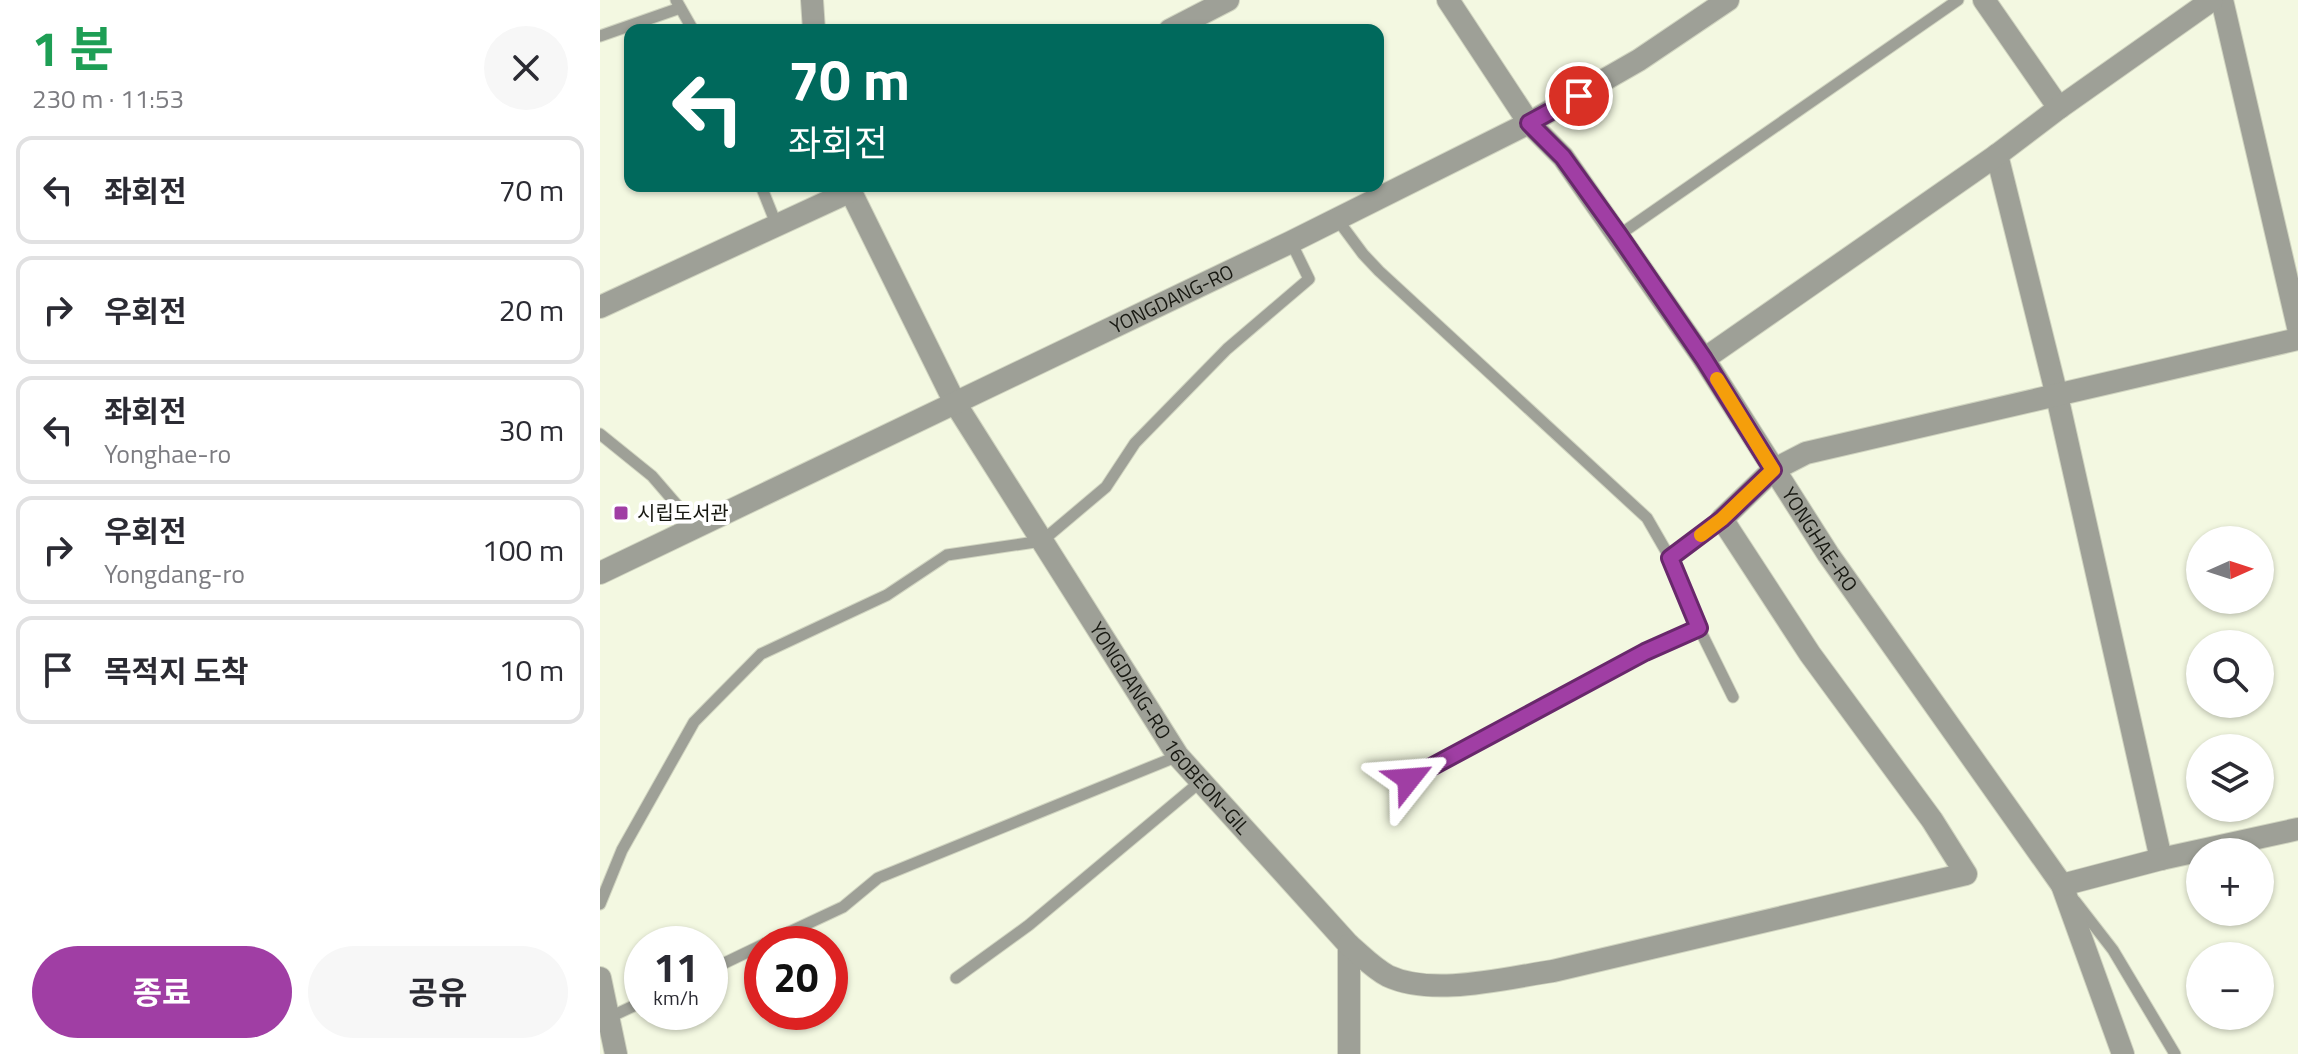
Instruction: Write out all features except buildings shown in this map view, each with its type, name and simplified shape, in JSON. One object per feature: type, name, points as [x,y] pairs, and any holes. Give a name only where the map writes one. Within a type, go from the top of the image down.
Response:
[{"type":"street","points":[[812,0],[814,24]]},
{"type":"street","points":[[1182,24],[1228,0]]},
{"type":"street","name":"YONGHAE-RO","points":[[1448,0],[1529,123],[1563,157],[1619,235],[1704,359],[1828,554],[2062,885],[2123,1054]]},
{"type":"street","name":"YONGDANG-RO","points":[[600,573],[1291,242],[1529,123],[1605,82],[1728,0]]},
{"type":"street","points":[[1984,0],[2059,108]]},
{"type":"street","points":[[1704,359],[1997,155],[2212,0]]},
{"type":"street","points":[[2222,0],[2298,327]]},
{"type":"street","points":[[1997,155],[2057,396],[2161,859]]},
{"type":"street","points":[[600,307],[844,192]]},
{"type":"street","name":"YONGDANG-RO 160BEON-GIL","points":[[851,192],[955,403],[1178,756],[1349,945],[1390,977],[1415,984],[1485,982],[1569,967],[1966,874],[1932,820],[1810,654],[1722,519]]},
{"type":"street","points":[[1722,519],[1773,470],[1806,453],[2298,339]]},
{"type":"street","points":[[2062,885],[2161,859],[2298,829]]},
{"type":"street","points":[[1349,945],[1349,1054]]},
{"type":"street","points":[[600,978],[616,1054]]},
{"type":"lane","points":[[1619,235],[1958,0]]},
{"type":"lane","points":[[629,24],[678,4],[690,24]]},
{"type":"lane","points":[[600,36],[624,26]]},
{"type":"lane","points":[[763,192],[777,226]]},
{"type":"lane","points":[[1337,219],[1379,271],[1647,518],[1670,558],[1699,628],[1733,697]]},
{"type":"lane","points":[[600,904],[622,850],[694,722],[761,654],[887,595],[947,555],[1042,541],[1106,487],[1135,443],[1227,349],[1309,279],[1291,242]]},
{"type":"lane","points":[[600,434],[652,476],[696,527]]},
{"type":"lane","points":[[1670,558],[1722,519]]},
{"type":"lane","points":[[1409,779],[1645,652],[1699,628]]},
{"type":"lane","points":[[802,926],[843,907],[878,878],[1178,756]]},
{"type":"lane","points":[[956,978],[1029,925],[1200,782]]},
{"type":"lane","points":[[2062,885],[2113,950],[2175,1054]]},
{"type":"lane","points":[[608,1018],[624,1010]]},
{"type":"slow traffic","points":[[1701,535],[1773,470],[1717,379]]},
{"type":"place","name":"시립도서관","points":[[621,513]]},
{"type":"route","points":[[1409,779],[1645,652],[1699,628],[1670,558],[1722,519],[1773,470],[1704,359],[1619,235],[1563,157],[1529,123],[1579,96]]}]
